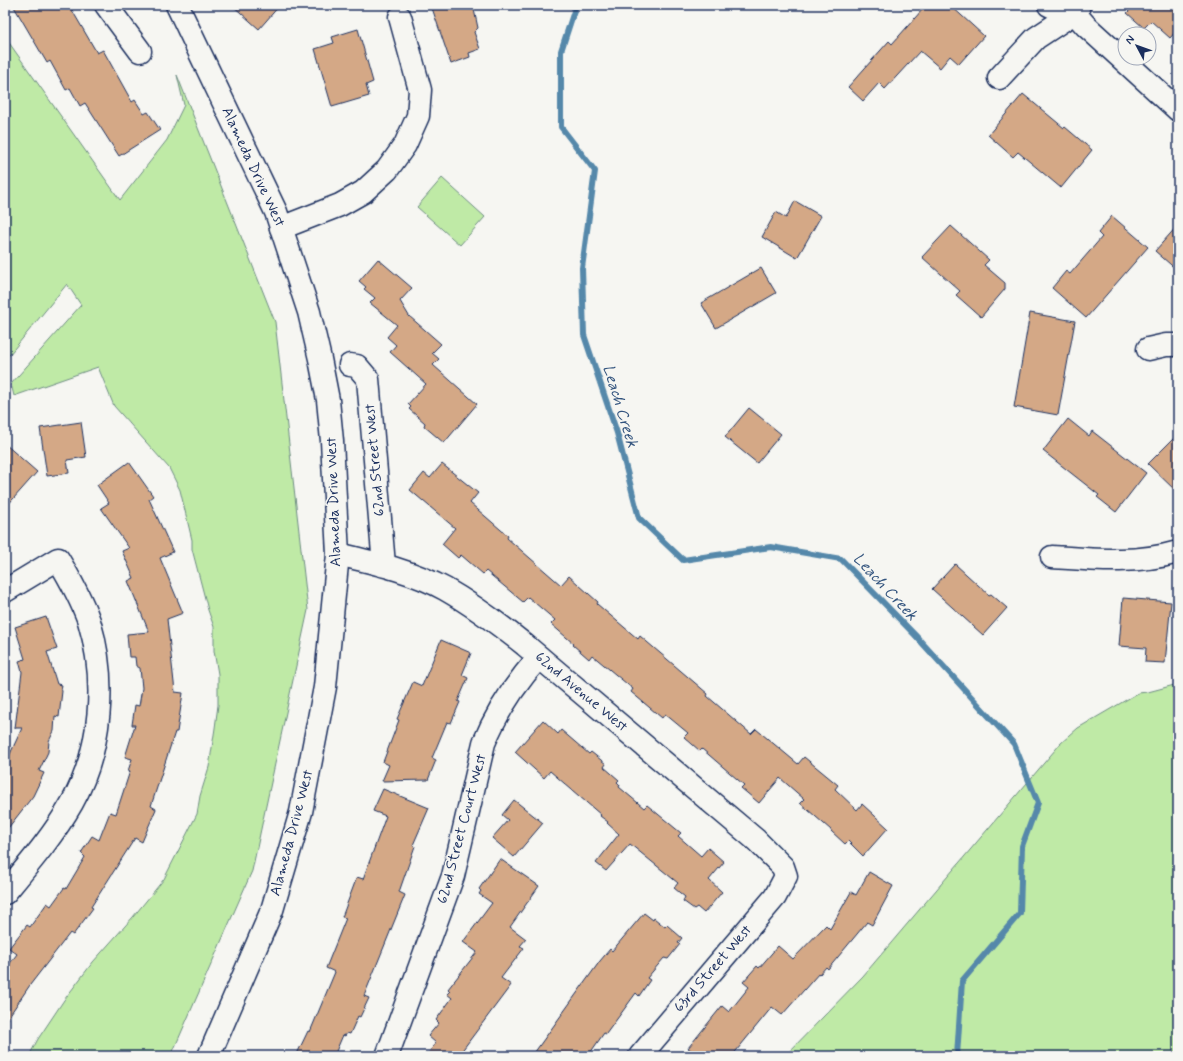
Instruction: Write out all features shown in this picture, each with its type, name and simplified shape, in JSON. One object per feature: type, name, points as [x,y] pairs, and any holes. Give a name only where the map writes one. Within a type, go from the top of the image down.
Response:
[{"type":"street","points":[[106,5],[140,51]]},
{"type":"street","name":"Alameda Drive West","points":[[177,5],[276,212],[309,312],[328,400],[332,441],[338,554],[325,688],[301,812],[272,910],[209,1056]]},
{"type":"street","points":[[1049,5],[1055,8],[1078,8]]},
{"type":"street","points":[[999,78],[1036,38],[1078,8]]},
{"type":"street","points":[[1078,8],[1079,18],[1086,26],[1178,110]]},
{"type":"street","points":[[282,228],[340,205],[363,192],[387,170],[405,145],[418,116],[420,90],[400,17]]},
{"type":"street","points":[[1148,349],[1166,345],[1178,345]]},
{"type":"street","name":"62nd Street West","points":[[350,365],[357,366],[368,379],[384,565]]},
{"type":"street","points":[[1052,558],[1118,561],[1151,558],[1178,552]]},
{"type":"street","name":"62nd Avenue West","points":[[338,554],[384,565],[445,589],[503,628],[756,840],[783,867],[786,876],[784,882]]},
{"type":"street","points":[[5,591],[58,559],[76,589],[88,621],[97,654],[100,691],[99,712],[92,752],[73,801],[58,825],[5,893]]},
{"type":"street","name":"62nd Street Court West","points":[[387,1056],[453,876],[484,743],[502,706],[539,657]]},
{"type":"street","name":"63rd Street West","points":[[640,1056],[775,897],[784,882]]},
{"type":"green space","points":[[5,37],[120,200],[167,140],[184,105],[177,75],[275,322],[308,610],[252,871],[171,1056],[29,1056],[38,1039],[64,1000],[93,962],[164,879],[197,814],[200,796],[209,767],[215,728],[218,705],[218,674],[214,651],[214,627],[192,549],[192,540],[180,490],[169,468],[114,406],[98,367],[14,396],[11,384],[81,305],[67,284],[5,360]]},
{"type":"green space","points":[[442,178],[485,217],[460,245],[417,207]]},
{"type":"green space","points":[[1178,684],[1178,1056],[785,1056],[863,976],[1061,743],[1078,728],[1138,693],[1148,692]]},
{"type":"building","points":[[13,5],[69,5],[97,53],[103,50],[132,102],[135,100],[144,114],[148,112],[160,130],[119,156],[85,103],[80,106],[70,88],[66,90],[50,61],[47,63]]},
{"type":"building","points":[[232,5],[280,5],[259,29]]},
{"type":"building","points":[[431,5],[473,5],[478,28],[474,32],[480,49],[469,53],[470,57],[451,64]]},
{"type":"building","points":[[921,5],[950,5],[984,36],[959,64],[950,56],[940,68],[920,51],[885,89],[879,83],[863,101],[848,87],[889,41],[892,44],[922,10]]},
{"type":"building","points":[[1133,5],[1178,5],[1178,29],[1170,38],[1151,21],[1146,26],[1142,26],[1127,13],[1134,6]]},
{"type":"building","points":[[358,29],[373,82],[366,85],[369,96],[332,107],[315,49],[334,43],[332,37]]},
{"type":"building","points":[[1023,94],[1092,150],[1061,188],[1018,152],[1013,157],[988,135]]},
{"type":"building","points":[[795,201],[821,216],[797,258],[762,237],[776,212],[786,218]]},
{"type":"building","points":[[1112,216],[1148,247],[1086,318],[1052,288],[1066,271],[1070,274],[1102,237],[1098,233]]},
{"type":"building","points":[[1178,225],[1178,271],[1155,251]]},
{"type":"building","points":[[951,226],[989,260],[984,265],[1005,283],[1005,289],[981,317],[956,295],[960,291],[922,257]]},
{"type":"building","points":[[378,259],[412,288],[400,301],[409,316],[441,344],[432,353],[439,359],[433,365],[477,404],[444,443],[424,426],[425,423],[409,409],[411,407],[408,404],[426,384],[390,352],[396,345],[387,337],[397,325],[370,303],[375,298],[364,289],[366,287],[359,281]]},
{"type":"building","points":[[761,268],[776,293],[716,328],[701,303]]},
{"type":"building","points":[[1030,313],[1075,321],[1058,415],[1014,407]]},
{"type":"building","points":[[749,408],[781,434],[757,463],[725,437]]},
{"type":"building","points":[[1068,419],[1089,436],[1092,431],[1146,473],[1116,512],[1097,497],[1099,495],[1043,451]]},
{"type":"building","points":[[81,422],[86,457],[67,460],[69,473],[47,476],[40,428]]},
{"type":"building","points":[[1178,434],[1178,493],[1148,464]]},
{"type":"building","points":[[5,444],[37,472],[5,508]]},
{"type":"building","points":[[129,462],[153,496],[149,499],[173,552],[160,558],[183,613],[167,619],[175,692],[183,693],[177,732],[175,732],[151,806],[156,809],[142,842],[135,838],[91,907],[93,908],[73,935],[70,933],[30,985],[5,1022],[5,970],[17,954],[9,948],[27,925],[30,927],[47,903],[51,906],[64,888],[66,889],[85,857],[81,853],[92,836],[99,840],[110,812],[116,814],[130,771],[128,771],[132,759],[125,757],[135,725],[132,725],[135,705],[139,706],[142,688],[140,668],[136,666],[135,657],[129,657],[127,634],[149,632],[128,581],[134,578],[122,551],[129,548],[101,508],[109,503],[97,485]]},
{"type":"building","points":[[442,464],[478,493],[470,503],[508,536],[507,538],[561,585],[569,576],[598,602],[597,604],[638,639],[640,636],[708,694],[707,696],[751,734],[756,729],[798,764],[804,757],[838,785],[835,789],[857,810],[862,804],[888,828],[863,856],[848,841],[845,844],[800,803],[804,799],[780,778],[759,803],[741,788],[744,785],[702,749],[700,751],[684,737],[688,733],[665,714],[662,718],[631,692],[633,689],[592,655],[589,659],[573,645],[574,644],[551,624],[555,620],[528,597],[523,602],[486,571],[483,574],[461,555],[458,558],[442,544],[455,528],[410,490],[424,473],[430,478]]},
{"type":"building","points":[[955,564],[989,595],[991,594],[1007,608],[983,635],[932,589]]},
{"type":"building","points":[[1123,598],[1171,602],[1165,663],[1145,662],[1146,648],[1119,646]]},
{"type":"building","points":[[46,617],[57,649],[47,652],[57,684],[62,685],[59,717],[55,716],[54,731],[49,741],[48,752],[39,771],[44,773],[33,796],[5,832],[5,765],[22,728],[15,728],[22,672],[19,661],[25,659],[15,627]]},
{"type":"building","points":[[441,640],[471,653],[462,675],[468,678],[458,701],[460,702],[451,723],[447,722],[432,758],[436,760],[428,780],[382,781],[389,765],[383,762],[399,720],[397,719],[413,682],[422,686]]},
{"type":"building","points":[[543,720],[558,734],[561,730],[589,754],[591,752],[606,764],[604,767],[619,780],[617,782],[620,785],[619,787],[644,808],[647,805],[681,833],[678,836],[701,856],[708,848],[724,862],[709,880],[722,892],[704,913],[697,907],[694,909],[683,901],[685,897],[674,888],[678,883],[630,844],[606,871],[596,863],[619,834],[600,816],[601,815],[550,771],[544,778],[515,752]]},
{"type":"building","points":[[383,789],[429,808],[413,845],[415,846],[399,892],[405,895],[364,996],[369,998],[360,1017],[358,1016],[350,1034],[347,1033],[345,1036],[343,1035],[334,1056],[296,1056],[308,1031],[310,1032],[335,972],[326,968],[346,918],[342,917],[357,877],[363,879],[386,816],[373,811]]},
{"type":"building","points":[[514,800],[543,823],[514,857],[492,838],[508,820],[502,815]]},
{"type":"building","points":[[500,859],[539,886],[510,927],[526,939],[520,946],[524,948],[501,978],[511,985],[458,1056],[426,1056],[436,1043],[428,1036],[439,1023],[436,1020],[452,998],[447,994],[450,991],[448,989],[477,952],[463,942],[492,903],[479,894],[481,891],[479,889]]},
{"type":"building","points":[[869,872],[893,886],[872,925],[867,922],[828,969],[826,967],[820,974],[819,973],[782,1015],[772,1007],[732,1056],[699,1056],[688,1048],[722,1006],[729,1012],[749,987],[743,982],[757,966],[759,968],[778,946],[793,959],[826,925],[830,929],[851,892],[856,895]]},
{"type":"building","points":[[644,913],[653,920],[654,918],[665,927],[667,925],[682,938],[678,943],[680,944],[668,959],[664,958],[647,978],[650,980],[639,996],[636,993],[606,1034],[604,1033],[588,1056],[532,1056],[600,961],[610,949],[612,951]]},
{"type":"waterway","name":"Leach Creek","points":[[576,5],[561,51],[561,127],[595,171],[582,268],[584,335],[617,433],[639,518],[683,560],[771,547],[841,559],[915,635],[1014,744],[1038,803],[1022,846],[1020,913],[962,981],[957,1056]]}]
